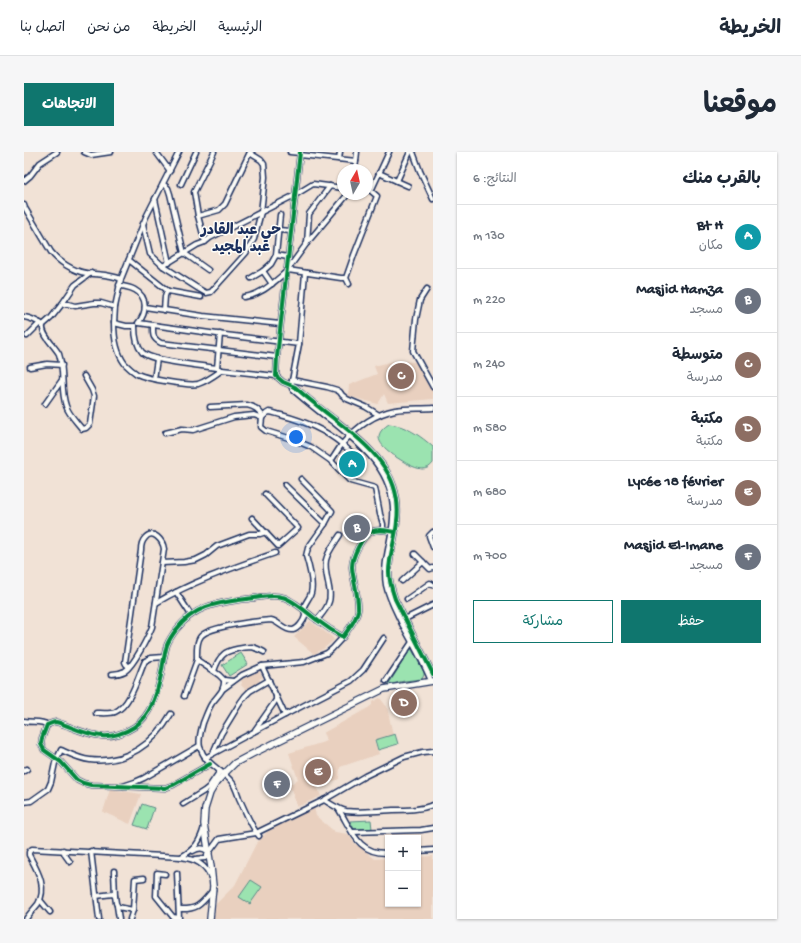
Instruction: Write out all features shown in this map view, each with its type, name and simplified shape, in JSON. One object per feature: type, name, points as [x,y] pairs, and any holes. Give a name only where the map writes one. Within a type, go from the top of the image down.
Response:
[{"type":"street","points":[[24,181],[40,163],[57,152]]},
{"type":"street","points":[[84,152],[91,155],[111,152]]},
{"type":"street","points":[[156,152],[170,171]]},
{"type":"street","points":[[179,152],[143,224],[119,285],[114,307],[114,332],[116,348],[126,364],[138,374],[154,379],[184,384],[197,384],[211,378],[222,370]]},
{"type":"street","points":[[181,184],[196,152]]},
{"type":"street","points":[[205,242],[198,216],[194,192],[214,152]]},
{"type":"street","points":[[143,224],[150,254],[163,266],[206,293],[211,292],[246,253],[254,239],[261,212],[265,177],[264,164],[261,160],[250,152],[225,204],[219,210],[198,216]]},
{"type":"street","points":[[290,152],[315,154],[330,158],[356,161]]},
{"type":"street","points":[[330,158],[331,152]]},
{"type":"street","points":[[339,159],[340,152]]},
{"type":"street","points":[[356,164],[357,152]]},
{"type":"street","points":[[373,184],[389,152]]},
{"type":"street","points":[[397,181],[410,152]]},
{"type":"street","points":[[413,152],[433,199]]},
{"type":"street","points":[[276,376],[280,324],[300,153]]},
{"type":"street","points":[[379,173],[408,186]]},
{"type":"street","points":[[163,184],[168,188],[170,194],[184,253],[208,270]]},
{"type":"street","points":[[163,266],[210,238],[295,195],[313,184],[337,187]]},
{"type":"street","points":[[307,244],[309,214],[330,186]]},
{"type":"street","points":[[349,284],[346,278],[377,196],[373,194]]},
{"type":"street","points":[[155,199],[168,263]]},
{"type":"street","points":[[244,297],[261,292],[286,272],[343,200]]},
{"type":"street","points":[[24,205],[41,236],[56,258],[72,268],[82,272],[108,275],[121,279]]},
{"type":"street","points":[[251,278],[271,264],[276,255],[280,215]]},
{"type":"street","points":[[278,230],[291,231]]},
{"type":"street","points":[[276,255],[288,257]]},
{"type":"street","points":[[129,260],[168,291],[201,297]]},
{"type":"street","points":[[263,271],[272,284]]},
{"type":"street","points":[[286,272],[346,278]]},
{"type":"street","points":[[27,336],[51,318],[75,285],[91,273]]},
{"type":"street","points":[[291,386],[299,344],[305,273]]},
{"type":"street","points":[[119,285],[134,290],[141,295],[144,302],[144,314],[137,324],[136,336],[138,346],[143,354],[157,359],[222,370],[276,376],[291,386],[293,390],[351,434],[376,464],[386,479],[393,502],[393,532],[389,572],[395,599],[412,642],[432,681],[384,689],[252,754],[222,772],[209,787],[183,804]]},
{"type":"street","points":[[427,289],[420,300],[417,312],[413,351],[433,387]]},
{"type":"street","points":[[164,310],[165,296],[168,291]]},
{"type":"street","points":[[62,304],[75,306],[94,303],[114,307]]},
{"type":"street","points":[[145,307],[222,318],[280,324]]},
{"type":"street","points":[[24,317],[28,317],[42,324]]},
{"type":"street","points":[[114,323],[126,326],[137,324],[299,344]]},
{"type":"street","points":[[42,324],[42,328],[58,353],[62,365],[62,380],[66,407],[82,430],[90,424],[94,396],[84,376]]},
{"type":"street","points":[[153,326],[154,338],[156,341],[161,343],[277,357]]},
{"type":"street","points":[[217,368],[220,334]]},
{"type":"street","points":[[154,379],[157,359]]},
{"type":"street","points":[[30,367],[46,364],[62,365]]},
{"type":"street","points":[[45,404],[62,380]]},
{"type":"street","points":[[292,380],[337,390],[347,399],[366,407],[379,415]]},
{"type":"street","points":[[210,407],[253,406],[262,417],[261,427],[266,431],[275,436],[311,447],[325,459],[331,461],[345,478],[350,481],[375,488],[383,530]]},
{"type":"street","points":[[331,461],[342,444],[351,434],[379,415],[395,410],[433,408]]},
{"type":"street","points":[[262,417],[271,412],[279,416],[293,418],[304,424],[316,427],[342,444],[359,459]]},
{"type":"street","points":[[166,433],[182,429],[193,430],[234,417],[254,415],[262,417]]},
{"type":"street","points":[[184,696],[197,660],[197,646],[199,640],[201,636],[210,630],[271,620],[276,621],[287,629],[294,630],[297,629],[304,620],[304,606],[311,593],[312,586],[306,556],[308,548],[325,524],[332,511],[301,479]]},
{"type":"street","points":[[285,485],[325,524]]},
{"type":"street","points":[[252,518],[278,546],[298,528],[265,494]]},
{"type":"street","points":[[258,834],[232,782],[222,772],[210,764],[199,746],[205,717],[212,704],[223,690],[242,675],[262,666],[304,662],[327,653],[332,649],[343,637],[356,618],[358,610],[352,566],[355,553],[363,539],[371,532],[383,530],[393,532]]},
{"type":"street","points":[[162,563],[196,560],[206,555],[214,548],[249,534],[260,534],[266,532]]},
{"type":"street","points":[[433,532],[429,536],[433,547]]},
{"type":"street","points":[[112,674],[125,671],[129,667],[134,661],[152,627],[164,550],[164,545],[158,537],[153,534],[149,534],[144,539],[140,550],[125,662],[129,667]]},
{"type":"street","points":[[317,620],[328,605],[330,598],[326,560],[340,535]]},
{"type":"street","points":[[156,603],[176,592],[226,571],[275,553]]},
{"type":"street","points":[[415,554],[430,569],[433,568]]},
{"type":"street","points":[[402,581],[423,562]]},
{"type":"street","points":[[407,599],[430,583],[433,584]]},
{"type":"street","points":[[176,592],[191,614]]},
{"type":"street","points":[[210,764],[165,788],[91,785],[77,780],[61,762],[44,750],[41,744],[44,731],[48,725],[55,722],[102,736],[122,733],[134,727],[145,718],[159,684],[167,645],[183,621],[191,614],[205,607],[214,604],[263,597],[283,597],[343,637]]},
{"type":"street","points":[[403,620],[433,604]]},
{"type":"street","points":[[403,620],[409,626],[433,674]]},
{"type":"street","points":[[205,758],[351,681],[363,670],[384,638]]},
{"type":"street","points":[[386,681],[412,642]]},
{"type":"street","points":[[214,671],[224,653],[246,647],[258,648],[264,652]]},
{"type":"street","points":[[96,713],[114,712],[121,708],[130,698],[145,661],[151,658],[164,657]]},
{"type":"street","points":[[197,660],[214,671],[224,680],[233,682]]},
{"type":"street","points":[[262,666],[285,715]]},
{"type":"street","points":[[223,690],[225,685],[224,680]]},
{"type":"street","points":[[213,753],[240,702],[254,689],[269,680]]},
{"type":"street","points":[[253,732],[276,700],[276,695]]},
{"type":"street","points":[[24,802],[31,800],[48,789],[56,758],[61,750],[91,760],[115,759],[127,756],[154,737],[171,714]]},
{"type":"street","points":[[24,721],[43,721],[48,725]]},
{"type":"street","points":[[119,787],[144,778],[199,746]]},
{"type":"street","points":[[29,852],[35,848],[193,859],[205,858],[219,839],[258,834],[324,800],[365,776],[404,757],[433,751]]},
{"type":"street","points":[[190,852],[196,847],[200,839],[204,824],[205,809],[210,793],[222,772]]},
{"type":"street","points":[[324,800],[338,808],[355,812],[417,809],[426,808],[433,805]]},
{"type":"street","points":[[338,808],[355,838],[362,845],[371,851],[385,853]]},
{"type":"street","points":[[204,824],[213,888],[210,919]]},
{"type":"street","points":[[352,832],[421,830],[433,828]]},
{"type":"street","points":[[181,857],[201,848],[208,852]]},
{"type":"street","points":[[24,850],[29,852]]},
{"type":"street","points":[[63,850],[70,862]]},
{"type":"street","points":[[421,851],[433,850]]},
{"type":"street","points":[[91,851],[98,919]]},
{"type":"street","points":[[25,919],[40,900],[42,888],[40,876],[29,855],[29,852]]},
{"type":"street","points":[[193,859],[201,863],[207,870],[213,888]]},
{"type":"street","points":[[114,871],[119,919]]},
{"type":"street","points":[[165,874],[157,873],[156,896],[172,918],[179,918],[177,873]]},
{"type":"street","points":[[130,919],[133,910],[135,879],[144,878]]},
{"type":"street","points":[[179,909],[189,910],[200,906],[213,888]]},
{"type":"street","points":[[96,896],[113,894],[116,896]]},
{"type":"street","points":[[40,900],[50,912]]},
{"type":"street","points":[[117,905],[133,910]]},
{"type":"shaded area","points":[[394,361],[417,362],[433,391],[433,399],[388,403],[384,394],[378,404],[348,396],[349,385],[377,374],[374,366]]},
{"type":"shaded area","points":[[310,621],[334,640],[314,654],[294,637]]},
{"type":"shaded area","points":[[259,671],[263,677],[259,679],[261,682],[247,691],[241,685],[241,680],[252,673],[253,674]]},
{"type":"shaded area","points":[[380,698],[387,707],[393,735],[374,740],[379,754],[340,767],[339,779],[317,787],[321,796],[297,807],[290,785],[298,779],[289,753],[327,741],[323,733],[368,708],[372,705],[372,702]]},
{"type":"shaded area","points":[[110,789],[141,794],[130,824],[103,812]]},
{"type":"shaded area","points":[[314,807],[316,816],[335,832],[348,834],[356,845],[375,859],[385,858],[385,907],[421,907],[421,857],[433,856],[433,919],[214,919],[216,904],[235,885],[256,844],[268,831]]},
{"type":"green space","points":[[389,424],[401,426],[423,439],[433,447],[433,463],[431,466],[424,469],[415,467],[399,459],[383,446],[379,438],[380,433]]},
{"type":"green space","points":[[411,648],[424,672],[422,679],[388,685]]},
{"type":"green space","points":[[241,653],[248,664],[229,676],[222,665]]},
{"type":"green space","points":[[395,734],[398,744],[378,750],[375,740]]},
{"type":"green space","points":[[142,804],[154,808],[147,829],[134,825]]},
{"type":"green space","points":[[371,820],[372,829],[354,829],[350,821]]},
{"type":"green space","points":[[251,880],[262,887],[250,904],[239,897]]},
{"type":"cycle path","points":[[300,152],[276,376],[283,382],[295,387],[346,428],[370,450],[380,461],[388,474],[394,488],[397,504],[397,521],[389,566],[390,582],[395,599],[433,674]]},
{"type":"cycle path","points":[[210,764],[165,788],[91,785],[77,780],[61,762],[44,750],[41,744],[47,725],[54,722],[90,734],[106,736],[123,733],[134,727],[145,717],[152,704],[161,675],[167,645],[170,639],[176,630],[191,615],[207,607],[226,602],[264,596],[282,597],[296,604],[343,637],[354,621],[358,610],[358,599],[352,567],[358,547],[364,538],[371,532],[380,530],[395,532]]},
{"type":"place","name":"متوسطة","points":[[401,376]]},
{"type":"place","name":"Bt H","points":[[352,464]]},
{"type":"place","name":"Masjid Hamza","points":[[357,528]]},
{"type":"place","name":"مكتبة","points":[[404,703]]},
{"type":"place","name":"Lycée 18 février","points":[[318,772]]},
{"type":"place","name":"Masjid El-Imane","points":[[277,784]]},
{"type":"district","name":"حي عبد القادر عبد المجيد","points":[[241,240]]}]
